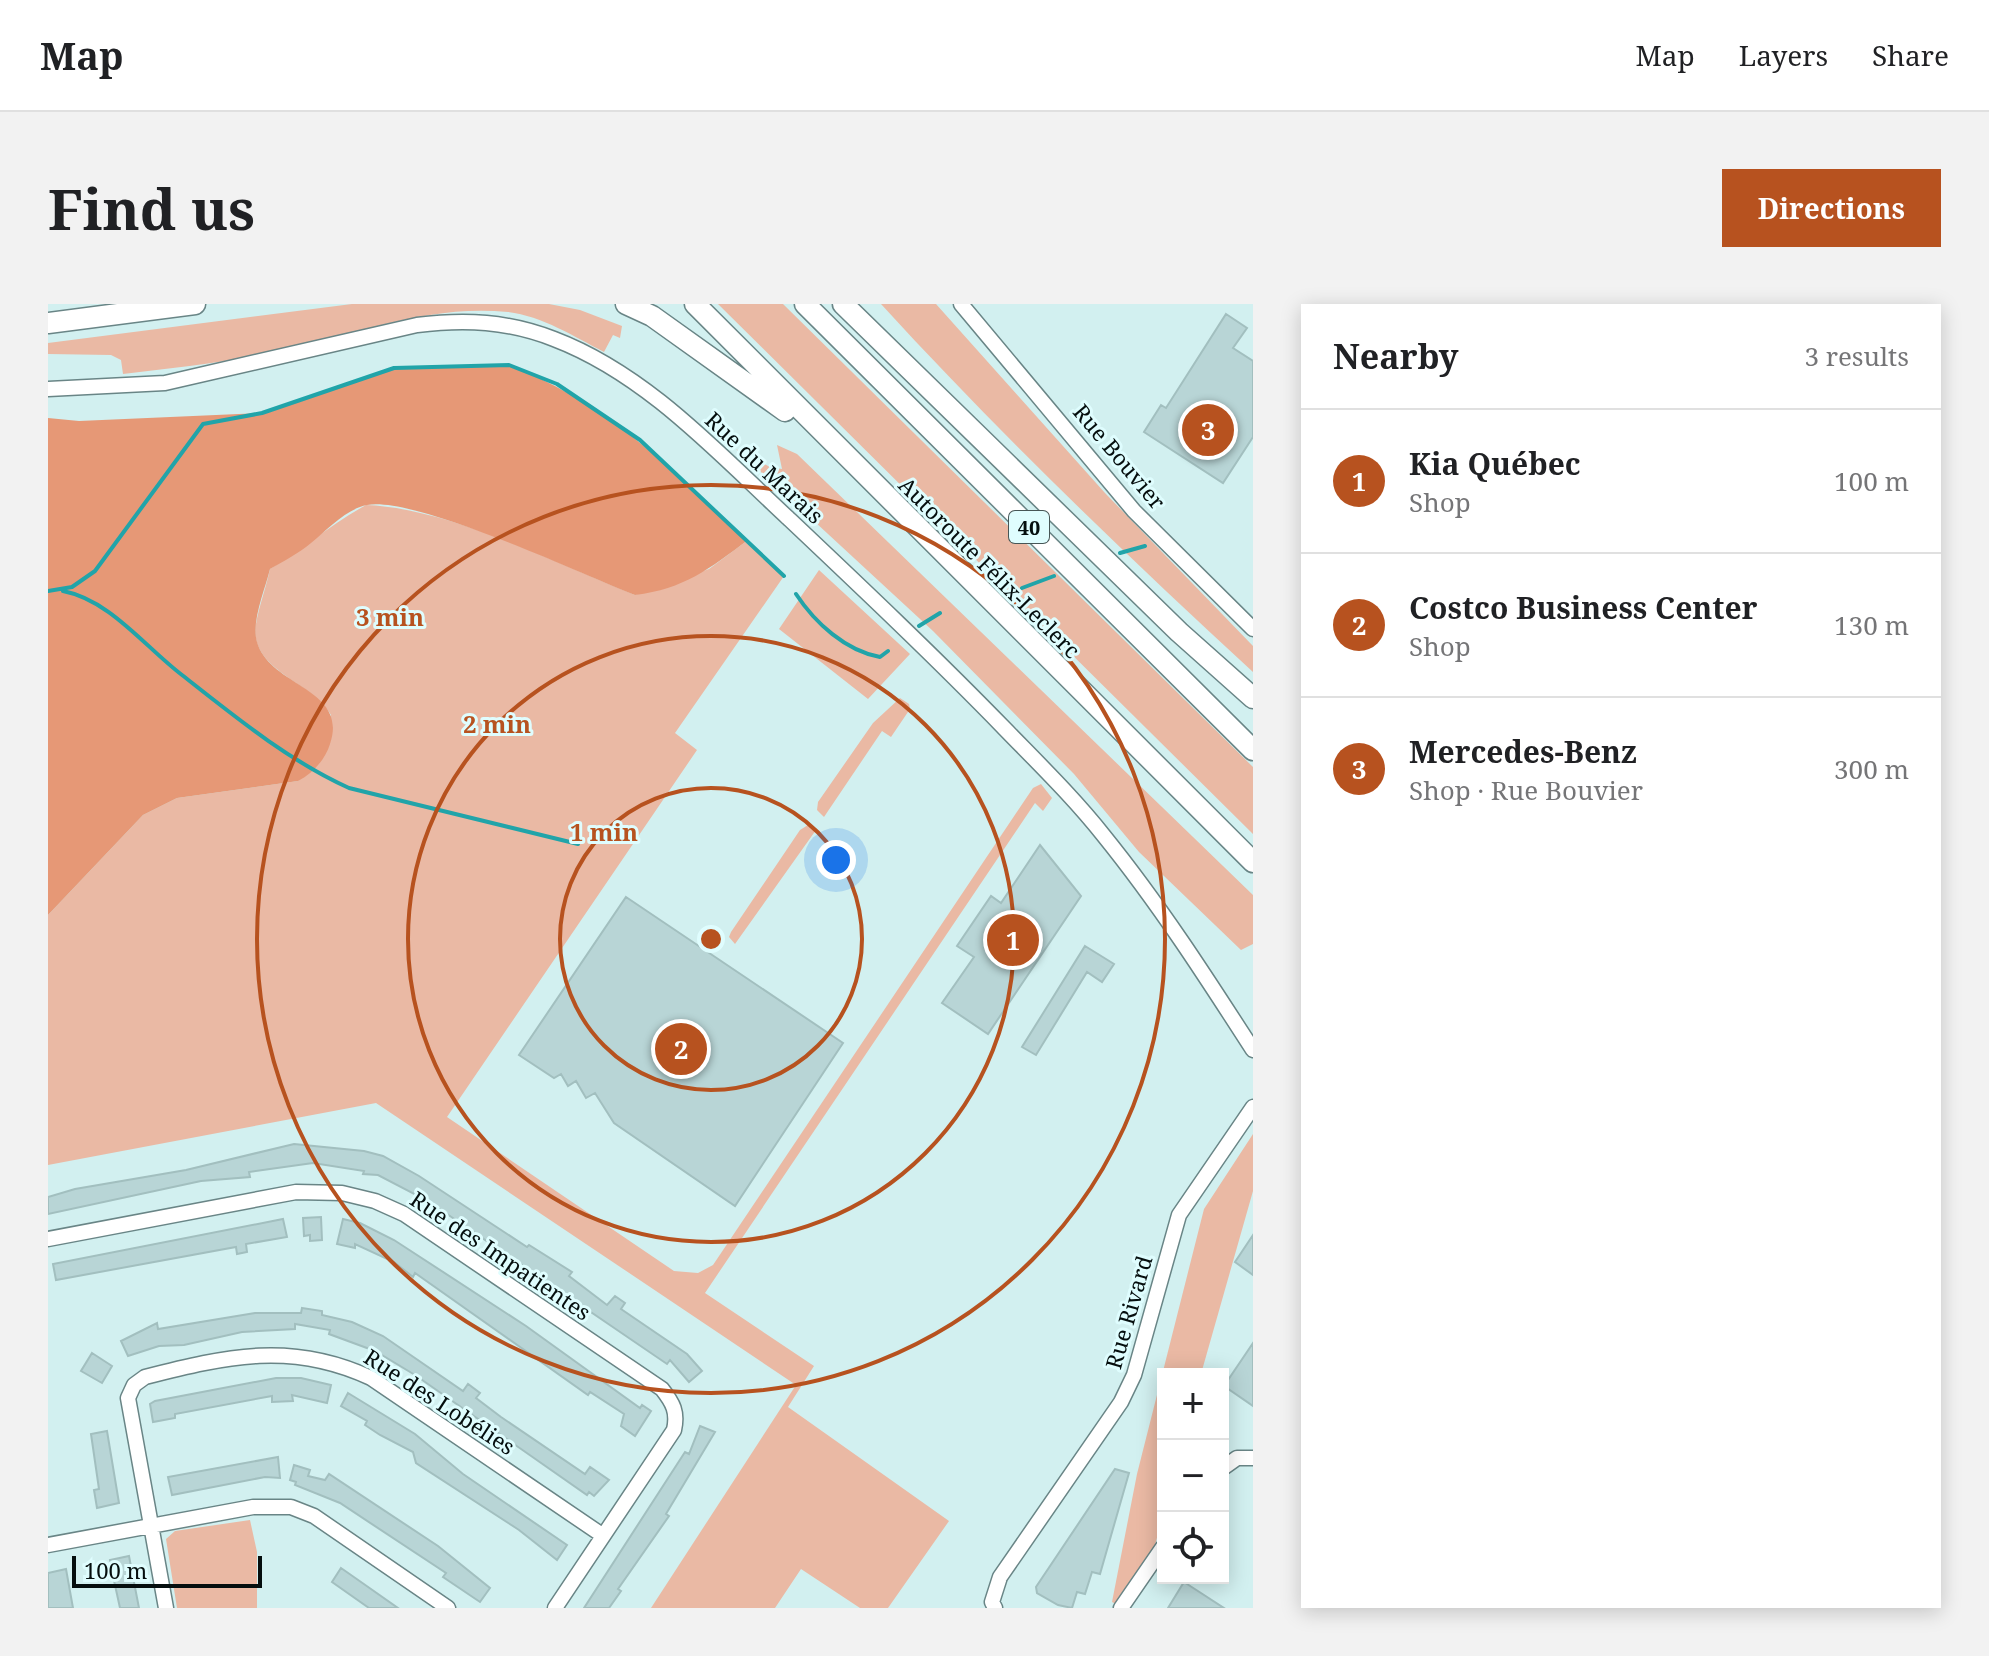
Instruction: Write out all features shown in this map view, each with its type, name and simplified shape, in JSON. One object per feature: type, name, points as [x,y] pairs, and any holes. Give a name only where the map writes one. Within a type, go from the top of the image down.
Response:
[{"type":"highway","points":[[48,323],[195,304]]},
{"type":"highway","points":[[626,304],[652,316],[738,375],[838,450]]},
{"type":"highway","name":"Autoroute Félix-Leclerc","points":[[695,304],[1253,862]]},
{"type":"highway","name":"40","points":[[805,304],[1253,750]]},
{"type":"highway","points":[[843,304],[1179,632],[1253,698]]},
{"type":"highway","points":[[853,304],[887,347]]},
{"type":"highway","points":[[1179,632],[1253,713]]},
{"type":"street","name":"Rue Bouvier","points":[[961,304],[1134,511],[1253,629]]},
{"type":"street","name":"Rue du Marais","points":[[48,389],[165,383],[417,325],[451,320],[499,323],[554,339],[602,363],[655,397],[697,434],[929,651],[1041,766],[1121,857],[1178,934],[1253,1050]]},
{"type":"street","name":"Rue Rivard","points":[[995,1608],[992,1602],[1000,1577],[1121,1402],[1134,1375],[1179,1215],[1253,1107]]},
{"type":"street","name":"Rue des Impatientes","points":[[48,1239],[296,1192],[342,1193],[375,1201],[404,1214],[662,1389],[673,1402],[677,1417],[674,1430],[555,1608]]},
{"type":"street","name":"Rue des Lobélies","points":[[166,1608],[129,1407],[134,1385],[160,1373],[260,1355],[297,1354],[338,1363],[371,1378],[602,1535]]},
{"type":"street","points":[[1229,1464],[1237,1458],[1253,1458]]},
{"type":"street","points":[[48,1545],[253,1507],[291,1507],[314,1516],[448,1608]]},
{"type":"street","points":[[1121,1608],[1157,1556]]},
{"type":"shaded area","points":[[352,304],[549,304],[580,310],[622,326],[620,338],[613,335],[604,352],[558,328],[521,314],[478,311],[421,316],[261,355],[123,374],[121,360],[111,355],[48,354],[48,343]]},
{"type":"shaded area","points":[[718,304],[783,304],[1253,767],[1253,834]]},
{"type":"shaded area","points":[[881,304],[936,304],[1105,493],[1253,646],[1253,672],[1063,492]]},
{"type":"shaded area","points":[[509,365],[578,399],[637,440],[748,540],[708,569],[682,583],[635,595],[499,539],[422,512],[390,505],[359,507],[302,550],[270,569],[256,625],[257,642],[265,657],[319,699],[328,711],[333,725],[330,744],[322,761],[298,781],[177,798],[143,815],[48,915],[48,418],[79,421],[262,413],[394,368]]},
{"type":"shaded area","points":[[777,445],[797,454],[1253,895],[1253,944],[1241,950],[1139,852],[1074,774],[933,631],[736,449],[770,467],[782,469]]},
{"type":"shaded area","points":[[366,505],[398,508],[467,526],[635,595],[709,569],[748,540],[784,576],[675,733],[697,750],[447,1117],[674,1271],[698,1273],[713,1265],[1033,788],[1041,784],[1052,798],[1043,811],[1035,803],[705,1293],[814,1366],[788,1407],[949,1521],[888,1608],[860,1608],[801,1569],[775,1608],[651,1608],[796,1385],[376,1103],[48,1165],[48,915],[143,815],[177,798],[298,781],[331,715],[311,693],[271,664],[262,653],[256,640],[259,610],[270,569]]},
{"type":"shaded area","points":[[819,570],[910,654],[868,699],[779,629]]},
{"type":"shaded area","points":[[900,698],[909,704],[910,709],[891,737],[882,731],[824,817],[817,810],[818,802],[873,723]]},
{"type":"shaded area","points":[[808,825],[816,830],[735,944],[729,937],[731,932],[800,830]]},
{"type":"shaded area","points":[[1253,1134],[1253,1191],[1203,1368],[1164,1368],[1204,1209]]},
{"type":"shaded area","points":[[1157,1395],[1157,1538],[1154,1549],[1116,1604],[1112,1602],[1137,1474]]},
{"type":"shaded area","points":[[250,1520],[257,1552],[257,1608],[177,1608],[166,1539],[175,1531]]},
{"type":"building","points":[[1226,314],[1247,328],[1233,348],[1253,361],[1253,437],[1223,483],[1144,432],[1161,405],[1166,408]]},
{"type":"building","points":[[1040,845],[1081,896],[988,1034],[942,1003],[974,957],[957,946],[991,896],[1001,903]]},
{"type":"building","points":[[626,897],[843,1043],[735,1206],[614,1123],[595,1093],[586,1098],[576,1081],[568,1086],[561,1074],[554,1078],[519,1055]]},
{"type":"building","points":[[1085,946],[1114,964],[1102,982],[1087,972],[1036,1055],[1022,1047]]},
{"type":"building","points":[[294,1144],[364,1151],[383,1156],[419,1176],[527,1247],[529,1245],[572,1272],[569,1276],[607,1305],[615,1296],[625,1303],[621,1309],[687,1354],[702,1371],[689,1382],[670,1360],[667,1364],[428,1201],[378,1175],[363,1174],[364,1171],[313,1163],[249,1172],[250,1177],[201,1181],[48,1214],[48,1197],[75,1189],[186,1170]]},
{"type":"building","points":[[321,1217],[322,1240],[310,1241],[310,1235],[304,1236],[303,1218]]},
{"type":"building","points":[[283,1219],[287,1237],[246,1244],[247,1252],[237,1254],[236,1247],[56,1280],[53,1264]]},
{"type":"building","points":[[343,1219],[360,1223],[394,1240],[526,1326],[640,1408],[642,1405],[651,1411],[635,1436],[621,1426],[624,1414],[590,1392],[588,1395],[415,1273],[413,1277],[394,1262],[355,1244],[355,1248],[337,1244]]},
{"type":"building","points":[[1253,1235],[1253,1275],[1235,1262]]},
{"type":"building","points":[[302,1308],[322,1311],[322,1315],[352,1322],[383,1336],[463,1391],[468,1384],[480,1393],[476,1398],[585,1474],[590,1467],[609,1480],[594,1496],[589,1492],[587,1495],[415,1375],[375,1351],[329,1334],[330,1330],[295,1324],[295,1329],[242,1332],[184,1345],[159,1346],[128,1356],[121,1341],[157,1323],[158,1329],[255,1313],[301,1313]]},
{"type":"building","points":[[1253,1343],[1253,1406],[1229,1389],[1229,1379]]},
{"type":"building","points":[[92,1353],[112,1366],[102,1383],[81,1371]]},
{"type":"building","points":[[276,1378],[301,1378],[331,1385],[327,1403],[292,1395],[293,1401],[272,1402],[272,1396],[175,1414],[175,1418],[153,1422],[150,1404],[155,1401]]},
{"type":"building","points":[[348,1393],[415,1434],[463,1474],[567,1545],[557,1560],[519,1530],[416,1463],[413,1452],[380,1435],[365,1425],[367,1421],[341,1406]]},
{"type":"building","points":[[700,1426],[715,1432],[666,1514],[669,1516],[618,1589],[621,1591],[609,1608],[584,1608],[685,1452],[689,1454]]},
{"type":"building","points":[[107,1431],[119,1503],[97,1508],[94,1490],[99,1489],[91,1434]]},
{"type":"building","points":[[278,1457],[280,1478],[265,1477],[172,1495],[168,1477]]},
{"type":"building","points":[[294,1465],[310,1470],[308,1476],[325,1480],[329,1474],[438,1546],[490,1588],[480,1602],[443,1577],[446,1573],[340,1503],[295,1485],[296,1482],[290,1480]]},
{"type":"building","points":[[1115,1469],[1129,1473],[1100,1574],[1092,1572],[1085,1594],[1077,1592],[1072,1608],[1058,1605],[1037,1593],[1036,1587]]},
{"type":"building","points":[[129,1556],[139,1608],[120,1608],[113,1576],[110,1560]]},
{"type":"building","points":[[341,1568],[398,1608],[369,1608],[332,1582]]},
{"type":"building","points":[[66,1569],[73,1608],[48,1608],[48,1573]]},
{"type":"building","points":[[1183,1584],[1187,1584],[1224,1608],[1168,1608]]},
{"type":"waterway","points":[[48,591],[72,587],[95,571],[203,424],[262,413],[394,368],[509,365],[557,384],[640,440],[784,576]]},
{"type":"waterway","points":[[1120,553],[1145,546]]},
{"type":"waterway","points":[[1022,588],[1054,576]]},
{"type":"waterway","points":[[63,591],[80,596],[112,614],[168,664],[242,722],[305,765],[349,788],[578,844]]},
{"type":"waterway","points":[[796,594],[812,615],[843,642],[880,657],[888,651]]},
{"type":"waterway","points":[[919,626],[940,613]]},
{"type":"place","name":"Mercedes-Benz","points":[[1208,430]]},
{"type":"place","name":"Kia Québec","points":[[1013,940]]},
{"type":"place","name":"Costco Business Center","points":[[681,1049]]}]
